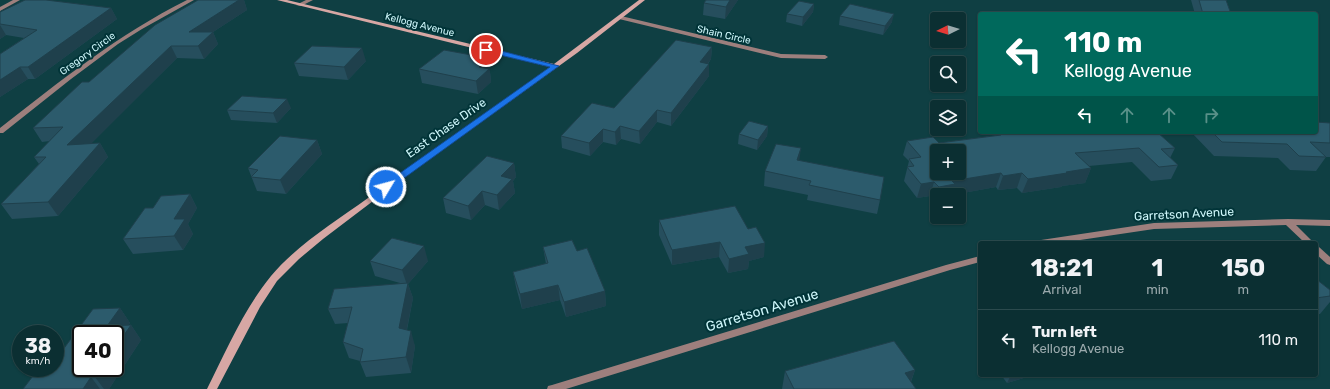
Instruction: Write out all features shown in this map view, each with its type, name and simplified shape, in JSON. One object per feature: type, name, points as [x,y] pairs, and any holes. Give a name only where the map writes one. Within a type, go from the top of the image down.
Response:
[{"type":"street","points":[[0,9],[17,0]]},
{"type":"street","name":"Gregory Circle","points":[[0,131],[142,26],[192,0]]},
{"type":"street","name":"Kellogg Avenue","points":[[280,0],[555,66]]},
{"type":"street","points":[[299,5],[310,0]]},
{"type":"street","name":"East Chase Drive","points":[[212,389],[257,304],[275,278],[298,255],[422,160],[555,66],[642,0]]},
{"type":"street","name":"Shain Circle","points":[[620,18],[781,56],[825,57]]},
{"type":"street","points":[[1288,222],[1308,241]]},
{"type":"street","name":"Garretson Avenue","points":[[1054,241],[1154,226],[1288,222],[1330,223]]},
{"type":"street","points":[[1318,251],[1330,262]]},
{"type":"street","name":"Garretson Avenue","points":[[552,389],[978,260]]},
{"type":"building","points":[[25,0],[46,0],[111,8],[28,67],[20,67],[0,80],[0,54],[37,30],[0,24],[0,12]]},
{"type":"building","points":[[198,0],[239,0],[189,32],[213,32],[198,46],[171,46],[67,145],[100,143],[48,202],[1,204],[46,157],[34,157],[63,127],[33,128],[82,82],[89,82],[155,25]]},
{"type":"building","points":[[706,0],[730,0],[726,7],[704,3]]},
{"type":"building","points":[[1199,0],[1226,0],[1230,12],[1202,12]]},
{"type":"building","points":[[799,1],[814,4],[803,17],[787,14]]},
{"type":"building","points":[[850,4],[894,14],[885,26],[840,16]]},
{"type":"building","points":[[676,40],[712,47],[700,62],[709,64],[671,113],[657,110],[639,131],[620,126],[615,132],[603,129],[589,143],[561,136],[592,103],[614,108]]},
{"type":"building","points":[[312,46],[362,48],[344,67],[294,63]]},
{"type":"building","points":[[444,50],[488,58],[479,67],[489,69],[476,81],[419,69]]},
{"type":"building","points":[[242,96],[287,99],[273,113],[227,110]]},
{"type":"building","points":[[749,121],[768,126],[758,140],[739,134]]},
{"type":"building","points":[[1318,122],[1330,123],[1330,143],[1310,142],[1326,157],[1299,156],[1287,144],[1222,142],[1214,134],[1318,134]]},
{"type":"building","points":[[1000,134],[1159,134],[1175,148],[1161,149],[1178,165],[1159,167],[1139,148],[1075,153],[1091,168],[1066,172],[1067,173],[1028,179],[1022,173],[1003,176],[1001,173],[966,179],[966,144],[930,144],[930,180],[958,180],[952,181],[955,184],[939,187],[934,182],[921,184],[907,167],[914,166],[909,159],[921,157],[907,141],[933,137],[939,143]]},
{"type":"building","points":[[280,136],[317,140],[280,180],[251,177],[258,170],[248,168]]},
{"type":"building","points":[[776,144],[801,148],[797,160],[884,177],[880,200],[809,185],[811,181],[765,171]]},
{"type":"building","points":[[487,156],[514,163],[501,176],[512,179],[497,195],[482,191],[468,206],[443,198]]},
{"type":"building","points":[[190,194],[174,219],[185,219],[174,236],[123,239],[145,208],[153,208],[161,196]]},
{"type":"building","points":[[735,206],[748,229],[756,227],[765,243],[745,247],[749,254],[729,259],[720,242],[672,250],[659,220]]},
{"type":"building","points":[[392,238],[424,246],[402,270],[370,261]]},
{"type":"building","points":[[572,240],[577,251],[587,248],[605,291],[564,302],[558,285],[520,294],[513,272],[548,263],[543,247]]},
{"type":"building","points":[[1318,281],[1330,290],[1330,296],[1318,298]]},
{"type":"building","points":[[408,283],[399,328],[411,331],[406,357],[360,362],[363,349],[343,342],[352,307],[328,309],[334,289]]},
{"type":"building","points":[[120,308],[108,325],[81,325],[93,309]]},
{"type":"building","points":[[124,325],[131,325],[124,335]]},
{"type":"building","points":[[72,337],[72,377],[91,377],[83,389],[23,389],[32,377],[64,377],[64,348]]},
{"type":"building","points":[[894,341],[915,370],[905,373],[916,389],[794,389],[785,371]]},
{"type":"route","points":[[386,187],[555,66],[486,50]]}]
